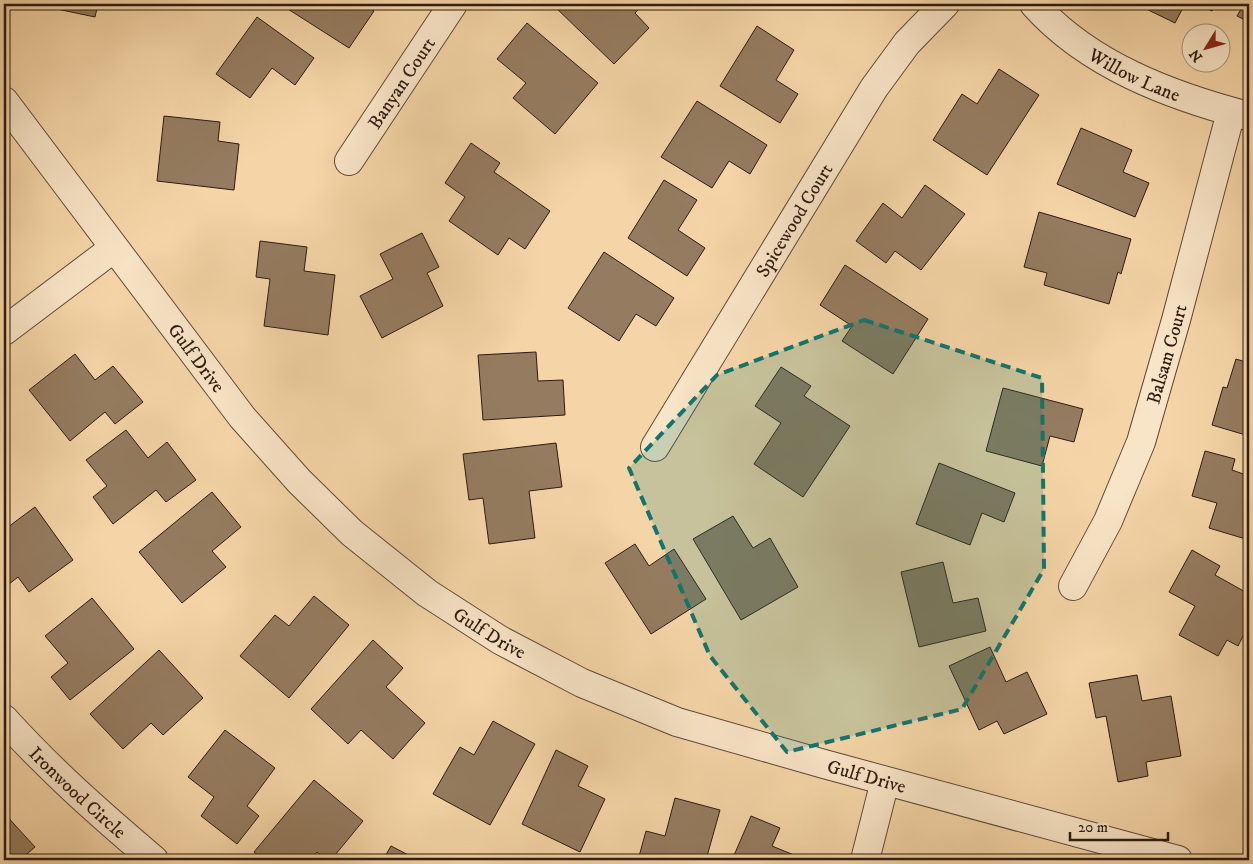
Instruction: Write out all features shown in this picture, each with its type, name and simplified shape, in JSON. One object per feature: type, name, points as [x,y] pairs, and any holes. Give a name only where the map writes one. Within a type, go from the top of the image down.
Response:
[{"type":"street","name":"Banyan Court","points":[[349,161],[453,4]]},
{"type":"street","name":"Spicewood Court","points":[[655,447],[874,88],[907,43],[945,4]]},
{"type":"street","name":"Willow Lane","points":[[1034,4],[1071,38],[1116,68],[1165,90],[1240,114]]},
{"type":"street","name":"Gulf Drive","points":[[4,101],[242,417],[299,481],[352,533],[427,593],[500,640],[582,683],[677,722],[885,781],[1178,860]]},
{"type":"street","name":"Balsam Court","points":[[1073,586],[1108,520],[1141,442],[1176,320],[1240,114]]},
{"type":"street","points":[[4,331],[114,248]]},
{"type":"street","name":"Ironwood Circle","points":[[4,719],[45,764],[154,860]]},
{"type":"street","points":[[865,860],[885,781]]},
{"type":"highlighted area","points":[[864,320],[1042,378],[1044,569],[962,709],[787,752],[710,656],[629,468],[717,375]]},
{"type":"building","points":[[33,4],[98,4],[95,17]]},
{"type":"building","points":[[280,4],[363,4],[374,11],[349,48]]},
{"type":"building","points":[[552,4],[644,4],[635,13],[649,28],[614,64]]},
{"type":"building","points":[[844,4],[855,4],[848,9]]},
{"type":"building","points":[[1136,4],[1185,4],[1175,23]]},
{"type":"building","points":[[1198,4],[1216,4],[1212,11]]},
{"type":"building","points":[[1244,4],[1249,4],[1249,22],[1237,16]]},
{"type":"building","points":[[257,17],[314,58],[295,85],[272,68],[250,98],[216,74]]},
{"type":"building","points":[[527,23],[598,83],[555,134],[513,98],[526,83],[497,59]]},
{"type":"building","points":[[757,26],[794,50],[776,80],[798,94],[780,123],[720,86]]},
{"type":"building","points":[[999,69],[1039,95],[987,175],[933,140],[962,94],[977,104]]},
{"type":"building","points":[[697,101],[767,145],[750,174],[729,161],[712,188],[661,157]]},
{"type":"building","points":[[164,116],[220,122],[218,141],[239,144],[234,190],[157,181]]},
{"type":"building","points":[[1081,128],[1132,150],[1123,172],[1149,183],[1135,217],[1057,184]]},
{"type":"building","points":[[471,143],[500,163],[494,172],[550,211],[525,249],[509,238],[498,255],[449,221],[465,197],[445,183]]},
{"type":"building","points":[[664,180],[697,200],[678,230],[705,248],[687,276],[628,238]]},
{"type":"building","points":[[925,185],[965,214],[921,270],[895,251],[886,263],[856,241],[883,203],[902,218]]},
{"type":"building","points":[[1039,212],[1131,239],[1121,274],[1118,272],[1109,304],[1044,285],[1047,273],[1024,267]]},
{"type":"building","points":[[422,233],[439,267],[427,273],[443,306],[382,338],[360,296],[393,279],[380,254]]},
{"type":"building","points":[[260,241],[307,247],[304,271],[335,275],[328,335],[264,326],[270,279],[256,277]]},
{"type":"building","points":[[604,252],[674,298],[656,326],[636,314],[619,341],[568,308]]},
{"type":"building","points":[[845,265],[928,319],[893,374],[842,341],[852,326],[820,305]]},
{"type":"building","points":[[536,352],[538,381],[563,380],[565,415],[483,420],[478,355]]},
{"type":"building","points":[[75,354],[95,380],[113,366],[143,402],[115,424],[105,412],[70,441],[29,390]]},
{"type":"building","points":[[1236,359],[1249,363],[1249,436],[1212,425],[1223,387],[1227,388]]},
{"type":"building","points":[[781,367],[811,386],[804,396],[850,426],[803,497],[754,464],[781,423],[755,406]]},
{"type":"building","points":[[1003,388],[1083,409],[1074,442],[1050,436],[1042,466],[986,451]]},
{"type":"building","points":[[126,430],[148,458],[167,442],[196,480],[166,502],[156,490],[113,524],[93,497],[107,486],[86,460]]},
{"type":"building","points":[[556,443],[562,487],[529,491],[535,538],[489,544],[483,498],[469,500],[463,454]]},
{"type":"building","points":[[1205,451],[1235,459],[1232,470],[1249,476],[1249,540],[1209,528],[1217,503],[1192,496]]},
{"type":"building","points":[[939,463],[1015,493],[1004,522],[982,513],[970,545],[916,524]]},
{"type":"building","points":[[212,492],[241,527],[212,551],[226,567],[182,603],[139,552]]},
{"type":"building","points":[[35,507],[73,560],[29,592],[18,577],[4,588],[4,530]]},
{"type":"building","points":[[733,516],[753,548],[770,538],[798,587],[741,620],[693,539]]},
{"type":"building","points":[[635,544],[649,566],[674,549],[706,599],[651,634],[605,563]]},
{"type":"building","points":[[1192,550],[1220,566],[1215,575],[1249,594],[1249,629],[1247,628],[1238,646],[1227,640],[1218,656],[1179,635],[1195,606],[1169,592]]},
{"type":"building","points":[[943,562],[953,603],[978,598],[986,631],[919,647],[901,572]]},
{"type":"building","points":[[314,596],[349,625],[289,698],[240,656],[275,615],[289,626]]},
{"type":"building","points":[[92,598],[134,649],[70,700],[51,677],[68,663],[45,636]]},
{"type":"building","points":[[373,640],[403,668],[386,687],[425,723],[393,759],[361,730],[348,744],[311,709]]},
{"type":"building","points":[[990,647],[1006,682],[1027,672],[1047,714],[1004,734],[997,721],[979,730],[949,666]]},
{"type":"building","points":[[159,650],[203,698],[163,735],[151,723],[123,749],[90,714]]},
{"type":"building","points":[[1137,675],[1142,701],[1171,696],[1181,756],[1146,762],[1148,776],[1118,782],[1106,716],[1096,718],[1089,683]]},
{"type":"building","points":[[493,721],[535,744],[490,825],[433,794],[460,747],[474,755]]},
{"type":"building","points":[[225,730],[275,768],[247,806],[259,816],[237,844],[201,816],[214,797],[188,777]]},
{"type":"building","points":[[556,750],[588,766],[578,786],[605,799],[580,852],[522,824]]},
{"type":"building","points":[[314,780],[363,821],[331,860],[327,860],[317,852],[310,860],[264,860],[254,852]]},
{"type":"building","points":[[675,798],[720,810],[706,860],[638,860],[646,831],[665,836]]},
{"type":"building","points":[[4,813],[35,847],[20,860],[4,860]]},
{"type":"building","points":[[751,816],[780,828],[772,846],[806,860],[732,860]]},
{"type":"building","points":[[391,846],[418,860],[383,860]]}]
